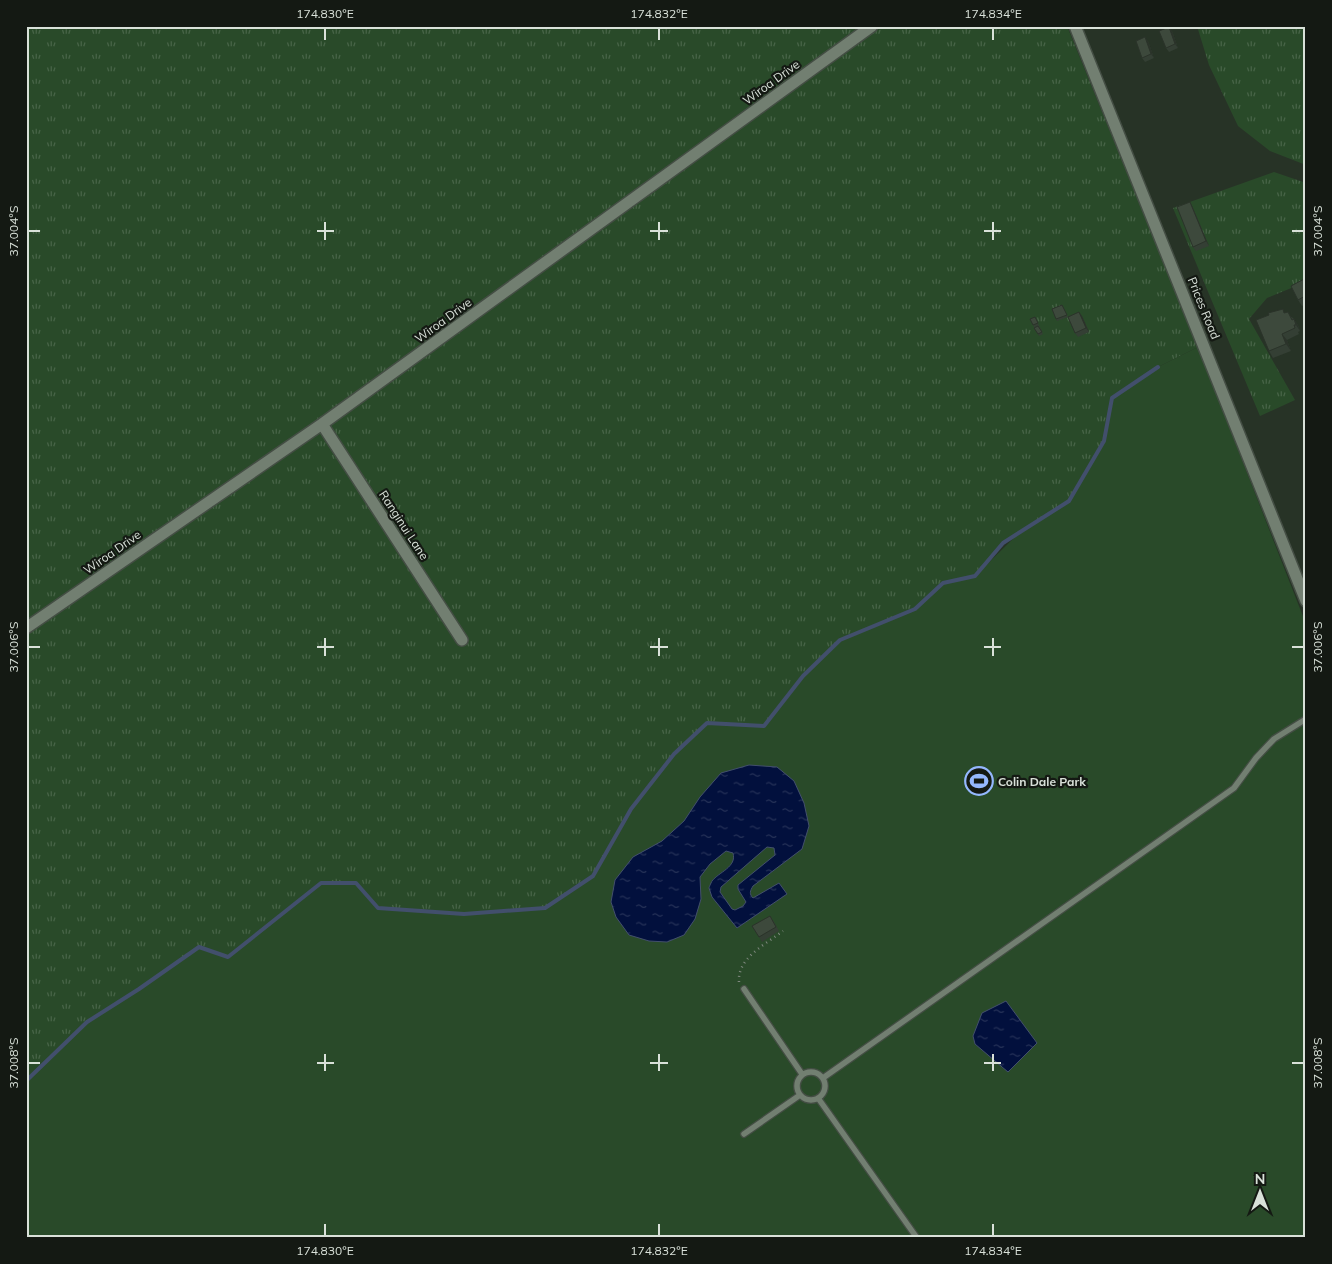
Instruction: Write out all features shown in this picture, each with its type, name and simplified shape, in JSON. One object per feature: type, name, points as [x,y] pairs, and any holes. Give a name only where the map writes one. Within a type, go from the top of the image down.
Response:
[{"type":"street","name":"Wiroa Drive","points":[[26,628],[322,424],[872,26]]},
{"type":"street","name":"Prices Road","points":[[1075,26],[1306,601]]},
{"type":"street","name":"Ranginui Lane","points":[[322,424],[462,640]]},
{"type":"lane","points":[[823,1078],[1234,788],[1256,758],[1274,739],[1306,719]]},
{"type":"lane","points":[[744,990],[802,1074]]},
{"type":"lane","points":[[816,1072],[823,1078],[825,1082],[824,1091],[818,1098],[808,1100],[797,1091],[797,1082],[802,1074],[816,1072]]},
{"type":"lane","points":[[744,1134],[800,1095]]},
{"type":"lane","points":[[818,1098],[917,1238]]},
{"type":"path","points":[[744,990],[738,981],[739,972],[746,960],[783,932]]},
{"type":"green space","points":[[26,26],[1067,26],[1198,347],[1158,367],[1112,398],[1104,441],[1070,500],[1003,543],[975,576],[943,583],[915,609],[840,640],[803,676],[764,726],[707,723],[674,754],[631,809],[602,891],[26,1128]]},
{"type":"green space","points":[[1197,26],[1306,26],[1306,165],[1270,151],[1238,126],[1209,65]]},
{"type":"green space","points":[[1274,172],[1306,183],[1306,282],[1267,298],[1249,319],[1295,400],[1260,416],[1173,208]]},
{"type":"green space","name":"Colin Dale Park","points":[[1198,347],[1306,624],[1306,1238],[26,1238],[26,1081],[87,1022],[139,989],[199,947],[228,957],[321,883],[356,883],[378,908],[464,914],[545,908],[593,876],[631,809],[674,754],[707,723],[764,726],[803,676],[840,640],[915,609],[943,583],[975,576],[1019,533],[1070,500],[1104,441],[1112,398],[1158,367]]},
{"type":"water","points":[[749,765],[777,767],[794,781],[804,803],[809,826],[802,849],[753,886],[750,892],[753,898],[779,883],[787,894],[737,928],[712,897],[709,888],[712,881],[730,866],[734,858],[733,853],[726,851],[710,864],[700,877],[701,899],[695,919],[684,935],[667,942],[649,941],[629,935],[616,917],[611,902],[615,880],[633,857],[662,841],[684,821],[700,797],[721,773]],"holes":[[[767,847],[774,848],[775,855],[738,885],[738,889],[746,902],[743,906],[735,910],[732,909],[720,892],[721,887]]]},
{"type":"water","points":[[1006,1001],[1037,1043],[1008,1072],[975,1044],[973,1036],[982,1013]]},
{"type":"building","points":[[1169,27],[1175,44],[1166,48],[1159,31]]},
{"type":"building","points":[[1145,37],[1151,54],[1142,58],[1136,41]]},
{"type":"building","points":[[1190,202],[1206,241],[1193,247],[1177,207]]},
{"type":"building","points":[[1306,278],[1306,297],[1298,300],[1291,286]]},
{"type":"building","points":[[1062,305],[1067,315],[1056,319],[1052,309]]},
{"type":"building","points":[[1283,309],[1284,313],[1288,312],[1292,320],[1294,319],[1295,328],[1282,334],[1286,344],[1269,351],[1256,320],[1269,315],[1268,313]]},
{"type":"building","points":[[1079,312],[1086,328],[1075,333],[1068,317]]},
{"type":"building","points":[[1035,317],[1038,323],[1033,325],[1030,319]]},
{"type":"building","points":[[1038,326],[1042,332],[1038,334],[1034,328]]},
{"type":"building","points":[[770,916],[776,927],[759,937],[752,926]]},
{"type":"waterway","points":[[26,1081],[87,1022],[139,989],[199,947],[228,957],[321,883],[356,883],[378,908],[464,914],[545,908],[593,876],[631,809],[674,754],[707,723],[764,726],[803,676],[840,640],[915,609],[943,583],[975,576],[1003,543],[1069,501],[1104,441],[1112,398],[1158,367]]},
{"type":"place","name":"Colin Dale Park","points":[[979,781]]}]
